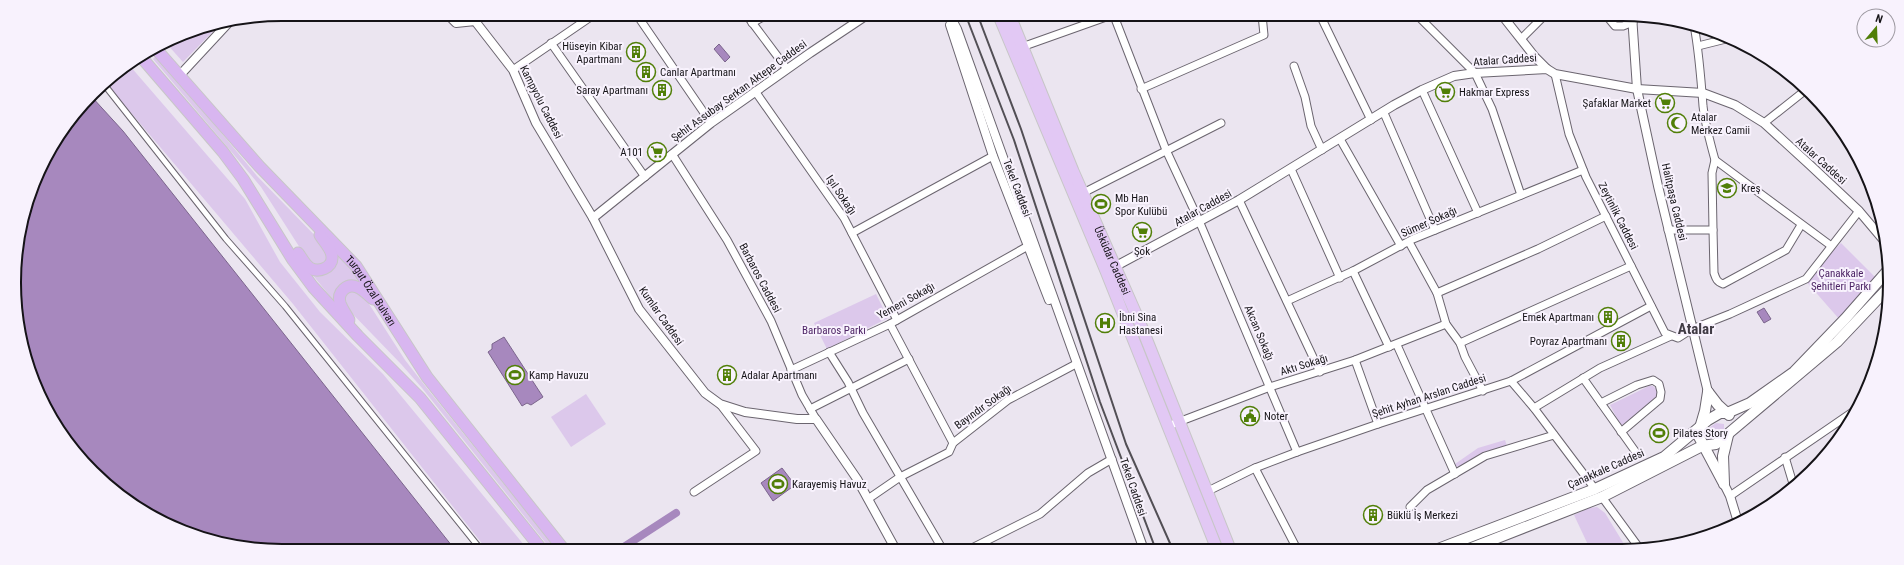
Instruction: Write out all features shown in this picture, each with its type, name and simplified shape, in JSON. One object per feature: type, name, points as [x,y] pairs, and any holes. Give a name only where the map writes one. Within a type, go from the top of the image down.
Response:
[{"type":"highway","name":"Turgut Özal Bulvarı","points":[[159,52],[259,166],[356,266],[443,398],[560,544]]},
{"type":"highway","points":[[144,61],[223,152],[243,179],[313,287],[358,336],[420,398],[537,544]]},
{"type":"highway","points":[[261,208],[275,222],[306,264],[311,268],[318,270],[324,269],[331,264],[332,259],[328,246],[309,217]]},
{"type":"highway","points":[[358,336],[340,303],[342,291],[348,286],[358,287],[385,310]]},
{"type":"main road","name":"Üsküdar Caddesi","points":[[1002,21],[1018,48],[1116,266],[1228,544]]},
{"type":"main road","name":"Üsküdar Caddesi","points":[[1011,21],[1018,48],[1215,544]]},
{"type":"main road","points":[[1106,271],[1116,266]]},
{"type":"main road","name":"Çanakkale Caddesi","points":[[1451,544],[1595,489],[1664,457],[1708,420],[1720,413],[1727,413],[1750,403],[1794,372],[1845,319],[1883,276]]},
{"type":"main road","name":"Çanakkale Caddesi","points":[[1482,544],[1602,497],[1702,446],[1716,444],[1727,436],[1749,414],[1774,396],[1837,342],[1882,294]]},
{"type":"main road","points":[[1708,392],[1734,422],[1727,436],[1723,456],[1724,484]]},
{"type":"main road","points":[[1708,392],[1705,411],[1698,435],[1702,446],[1724,484]]},
{"type":"street","points":[[454,21],[456,23],[469,21]]},
{"type":"street","name":"Kampyolu Caddesi","points":[[477,21],[512,70],[536,123],[593,218]]},
{"type":"street","points":[[512,70],[584,21]]},
{"type":"street","points":[[641,21],[710,123]]},
{"type":"street","points":[[750,21],[787,69]]},
{"type":"street","points":[[752,24],[757,21]]},
{"type":"street","name":"Şehit Assubay Serkan Aktepe Caddesi","points":[[593,218],[710,123],[858,21]]},
{"type":"street","name":"Tekel Caddesi","points":[[951,21],[993,156],[1041,283],[1076,364]]},
{"type":"street","name":"Tekel Caddesi","points":[[952,21],[957,29],[1142,544]]},
{"type":"street","points":[[1018,48],[1095,21]]},
{"type":"street","name":"Akcan Sokağı","points":[[1116,21],[1166,150],[1200,223],[1296,452]]},
{"type":"street","points":[[1141,89],[1264,35],[1263,21]]},
{"type":"street","points":[[1323,21],[1371,120]]},
{"type":"street","points":[[1423,21],[1474,73],[1492,109],[1521,195]]},
{"type":"street","points":[[1507,21],[1547,69]]},
{"type":"street","points":[[1522,38],[1539,21]]},
{"type":"street","points":[[1611,21],[1615,26],[1623,26],[1630,21]]},
{"type":"street","name":"Halitpaşa Caddesi","points":[[1633,22],[1637,89],[1668,230],[1708,392]]},
{"type":"street","points":[[180,75],[224,28]]},
{"type":"street","points":[[1695,32],[1707,131],[1715,160],[1712,173],[1714,274],[1716,279],[1723,284],[1786,250],[1801,225]]},
{"type":"street","points":[[1698,46],[1720,40]]},
{"type":"street","points":[[551,43],[645,177]]},
{"type":"street","points":[[1294,66],[1305,97],[1311,126],[1322,150]]},
{"type":"street","name":"Atalar Caddesi","points":[[1116,266],[1200,223],[1422,90],[1454,76],[1474,73],[1547,69],[1556,74],[1637,89],[1703,93],[1735,105],[1764,124],[1859,211],[1879,234]]},
{"type":"street","name":"Zeytinlik Caddesi","points":[[1556,74],[1569,134],[1583,170],[1665,333],[1671,336]]},
{"type":"street","points":[[107,89],[226,239],[285,306],[476,544]]},
{"type":"street","points":[[1422,90],[1478,213]]},
{"type":"street","name":"Işıl Sokağı","points":[[755,91],[844,218],[897,320]]},
{"type":"street","points":[[1764,124],[1801,93]]},
{"type":"street","points":[[1384,112],[1435,230]]},
{"type":"street","points":[[1083,193],[1221,123]]},
{"type":"street","points":[[1340,139],[1401,246]]},
{"type":"street","name":"Barbaros Caddesi","points":[[672,154],[727,240],[771,321],[802,395],[810,409],[812,419]]},
{"type":"street","points":[[852,232],[993,156]]},
{"type":"street","points":[[1715,160],[1830,245]]},
{"type":"street","points":[[1291,169],[1340,278]]},
{"type":"street","name":"Sümer Sokağı","points":[[1287,301],[1340,278],[1408,242],[1435,230],[1583,170]]},
{"type":"street","points":[[1239,200],[1320,372]]},
{"type":"street","points":[[1534,408],[1600,368],[1671,336],[1678,338],[1692,328],[1730,314],[1806,279],[1830,245],[1859,211]]},
{"type":"street","points":[[1437,293],[1538,249],[1606,216]]},
{"type":"street","name":"Kumlar Caddesi","points":[[593,218],[639,309],[705,393],[720,404],[745,412],[797,419],[812,419]]},
{"type":"street","points":[[1668,230],[1713,230]]},
{"type":"street","points":[[1408,242],[1437,293],[1446,324],[1460,343],[1465,357],[1483,391]]},
{"type":"street","name":"Yemeni Sokağı","points":[[791,370],[890,324],[1028,246]]},
{"type":"street","points":[[1460,343],[1631,266]]},
{"type":"street","points":[[1354,271],[1389,347]]},
{"type":"street","name":"Şehit Ayhan Arslan Caddesi","points":[[1206,492],[1255,468],[1296,452],[1425,408],[1483,391],[1511,380],[1651,306]]},
{"type":"street","points":[[890,324],[953,443]]},
{"type":"street","name":"Aktı Sokağı","points":[[1168,426],[1270,387],[1355,360],[1446,324]]},
{"type":"street","points":[[1396,344],[1455,474]]},
{"type":"street","points":[[828,352],[851,388],[863,413],[939,544]]},
{"type":"street","points":[[810,409],[909,359]]},
{"type":"street","points":[[1355,360],[1378,424]]},
{"type":"street","name":"Bayındır Sokağı","points":[[868,499],[900,477],[949,452],[953,443],[1008,400],[1076,364]]},
{"type":"street","points":[[1583,378],[1635,451]]},
{"type":"street","points":[[1511,380],[1595,489]]},
{"type":"street","points":[[1601,403],[1637,385],[1653,380],[1660,384],[1660,399],[1621,432]]},
{"type":"street","points":[[694,492],[756,451],[720,404]]},
{"type":"street","points":[[1730,496],[1785,457],[1845,418]]},
{"type":"street","points":[[812,419],[857,479],[893,544]]},
{"type":"street","points":[[1410,507],[1427,490],[1485,456],[1554,435]]},
{"type":"street","points":[[1785,457],[1792,481]]},
{"type":"street","points":[[980,544],[1040,514],[1088,473],[1112,459]]},
{"type":"street","points":[[1255,468],[1294,544]]},
{"type":"street","points":[[1724,484],[1730,496],[1737,517]]},
{"type":"street","points":[[1602,497],[1636,543]]},
{"type":"green space","points":[[214,30],[183,62],[169,47]]},
{"type":"green space","points":[[157,55],[257,176],[326,247],[330,253],[326,264],[315,266],[309,262],[261,187],[153,59]]},
{"type":"green space","points":[[132,68],[245,199],[280,262],[320,312],[383,374],[523,544],[482,544],[293,304],[109,87]]},
{"type":"green space","name":"Çanakkale Şehitleri Parkı","points":[[1841,243],[1876,278],[1840,320],[1804,279]]},
{"type":"green space","points":[[337,254],[359,280],[348,281],[341,284],[336,291],[334,301],[311,273]]},
{"type":"green space","points":[[346,291],[362,293],[405,360],[552,544],[546,544],[422,388],[344,305]]},
{"type":"green space","name":"Barbaros Parkı","points":[[876,294],[888,318],[827,349],[814,323]]},
{"type":"green space","points":[[1649,386],[1653,386],[1657,390],[1658,398],[1621,426],[1610,405]]},
{"type":"green space","points":[[586,394],[606,424],[571,447],[551,417]]},
{"type":"green space","points":[[1716,423],[1724,424],[1724,430],[1715,438],[1704,439],[1703,436],[1706,430]]},
{"type":"green space","points":[[1505,440],[1507,446],[1483,452],[1459,467],[1456,466],[1455,464],[1478,448]]},
{"type":"green space","points":[[1597,507],[1605,513],[1624,544],[1588,544],[1574,515],[1589,508]]},
{"type":"shaded area","points":[[719,44],[730,57],[725,62],[714,49]]},
{"type":"shaded area","points":[[95,101],[123,131],[450,544],[282,544],[248,542],[215,535],[182,524],[137,500],[110,479],[75,442],[65,428],[48,398],[35,367],[30,350],[23,317],[21,282],[23,248],[30,215],[41,182],[65,137],[86,110]]},
{"type":"shaded area","points":[[1764,308],[1771,319],[1764,323],[1757,312]]},
{"type":"shaded area","name":"Kamp Havuzu","points":[[504,337],[543,397],[531,405],[527,403],[522,406],[488,352],[492,349],[492,344]]},
{"type":"shaded area","name":"Karayemiş Havuz","points":[[782,468],[795,485],[773,501],[761,483]]},
{"type":"waterway","points":[[628,544],[676,513]]},
{"type":"railway","points":[[968,21],[1014,140],[1100,402],[1154,544]]},
{"type":"railway","points":[[980,21],[1021,129],[1126,444],[1170,544]]},
{"type":"place","name":"Hüseyin Kibar Apartmanı","points":[[636,52]]},
{"type":"place","name":"Canlar Apartmanı","points":[[646,72]]},
{"type":"place","name":"Saray Apartmanı","points":[[662,90]]},
{"type":"place","name":"Hakmar Express","points":[[1445,92]]},
{"type":"place","name":"Şafaklar Market","points":[[1665,103]]},
{"type":"place","name":"Atalar Merkez Camii","points":[[1677,123]]},
{"type":"place","name":"A101","points":[[657,152]]},
{"type":"place","name":"Kreş","points":[[1727,188]]},
{"type":"place","name":"Mb Han Spor Kulübü","points":[[1101,204]]},
{"type":"place","name":"Şok","points":[[1142,232]]},
{"type":"place","name":"Emek Apartmanı","points":[[1608,317]]},
{"type":"place","name":"İbni Sina Hastanesi","points":[[1105,323]]},
{"type":"place","name":"Poyraz Apartmanı","points":[[1621,341]]},
{"type":"place","name":"Kamp Havuzu","points":[[515,375]]},
{"type":"place","name":"Adalar Apartmanı","points":[[727,375]]},
{"type":"place","name":"Noter","points":[[1250,416]]},
{"type":"place","name":"Pilates Story","points":[[1659,433]]},
{"type":"place","name":"Karayemiş Havuz","points":[[778,484]]},
{"type":"place","name":"Büklü İş Merkezi","points":[[1373,515]]},
{"type":"district","name":"Atalar","points":[[1696,329]]}]
